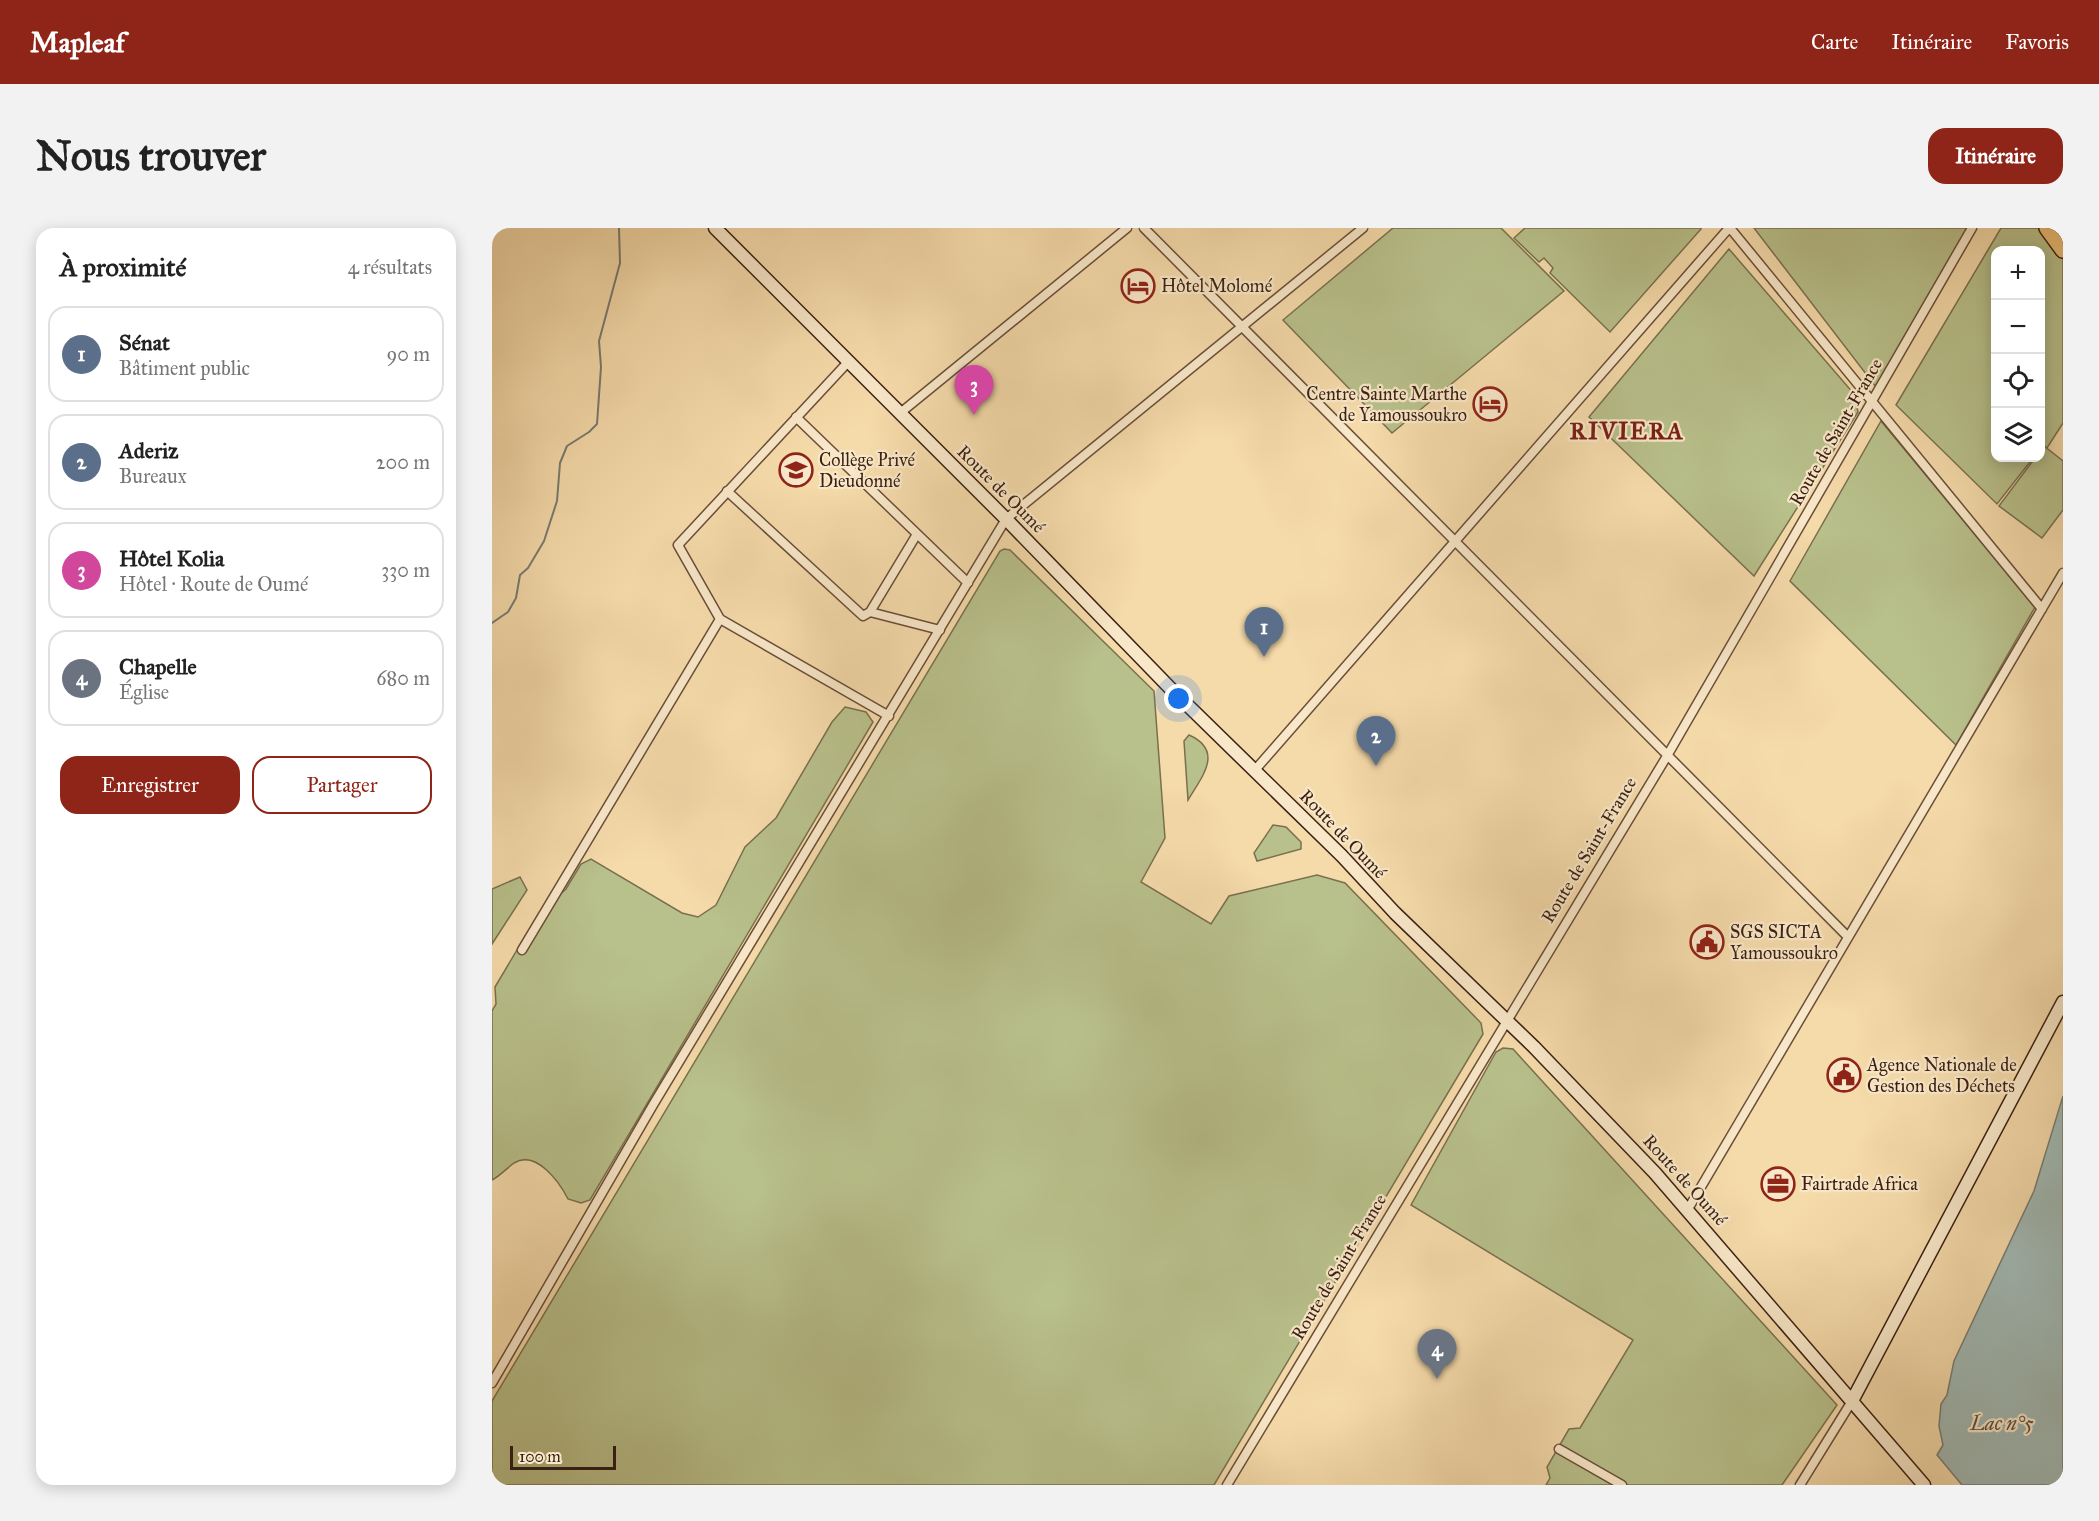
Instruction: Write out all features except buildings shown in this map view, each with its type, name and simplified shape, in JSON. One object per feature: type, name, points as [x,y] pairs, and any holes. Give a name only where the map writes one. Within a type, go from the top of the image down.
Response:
[{"type":"highway","points":[[2047,228],[2063,250]]},
{"type":"main road","name":"Route de Oumé","points":[[715,228],[1006,519],[1171,689],[1255,770],[1395,913],[1506,1019],[1688,1209],[1924,1485]]},
{"type":"main road","points":[[1852,1401],[2063,1002]]},
{"type":"street","points":[[899,414],[1127,228]]},
{"type":"street","points":[[1144,228],[1848,937]]},
{"type":"street","points":[[492,1383],[653,1105],[1006,519],[1363,228]]},
{"type":"street","points":[[1255,770],[1730,228],[2042,609]]},
{"type":"street","name":"Route de Saint-France","points":[[1227,1485],[1506,1019],[1667,756],[1873,403],[1972,228]]},
{"type":"street","points":[[849,361],[678,545],[720,619],[889,716]]},
{"type":"street","points":[[796,417],[968,583]]},
{"type":"street","points":[[727,490],[863,616],[870,612],[917,534]]},
{"type":"street","points":[[1688,1209],[2063,573]]},
{"type":"street","points":[[870,612],[940,630]]},
{"type":"street","points":[[522,950],[720,619]]},
{"type":"street","points":[[1800,1485],[1852,1401]]},
{"type":"street","points":[[1559,1449],[1622,1485]]},
{"type":"green space","points":[[1393,228],[1501,228],[1564,291],[1392,433],[1283,320]]},
{"type":"green space","points":[[1525,228],[1701,229],[1610,332],[1550,273],[1553,268],[1544,258],[1539,262],[1514,238]]},
{"type":"green space","points":[[1754,228],[1969,228],[1876,387]]},
{"type":"green space","points":[[2001,228],[2042,228],[2063,253],[2063,423],[2047,448],[2045,446],[2045,246],[1991,246],[1991,462],[2030,462],[1997,504],[1896,405]]},
{"type":"green space","points":[[1729,249],[1855,395],[1858,412],[1754,576],[1589,417]]},
{"type":"green space","points":[[1881,421],[2035,607],[1956,745],[1790,581]]},
{"type":"green space","points":[[2045,447],[2063,461],[2063,510],[2042,538],[1999,506],[2032,462],[2045,462]]},
{"type":"green space","points":[[1010,550],[1154,691],[1165,838],[1141,882],[1211,924],[1229,896],[1317,875],[1345,883],[1481,1023],[1483,1034],[1214,1485],[492,1485],[492,1401],[1000,551]]},
{"type":"green space","points":[[845,707],[866,712],[873,722],[590,1200],[581,1203],[568,1199],[553,1177],[531,1160],[514,1163],[492,1180],[492,1011],[496,1004],[495,987],[539,913],[566,889],[581,864],[591,859],[682,913],[698,917],[716,905],[745,847],[776,818],[832,722]]},
{"type":"green space","points":[[1189,735],[1200,741],[1208,757],[1204,774],[1188,800],[1184,741]]},
{"type":"green space","points":[[1273,825],[1286,827],[1301,842],[1301,849],[1257,861],[1254,853]]},
{"type":"green space","points":[[520,877],[527,890],[492,944],[492,889]]},
{"type":"green space","points":[[1503,1048],[1513,1049],[1837,1405],[1782,1485],[1546,1485],[1550,1478],[1547,1467],[1569,1429],[1580,1428],[1633,1340],[1411,1205],[1496,1052]]},
{"type":"water","name":"Lac n°5","points":[[2063,1096],[2063,1485],[1962,1485],[1937,1455],[1943,1445],[1939,1426],[1941,1404],[1947,1395],[1954,1361],[2034,1191]]},
{"type":"waterway","points":[[492,623],[508,612],[516,598],[520,575],[528,568],[544,541],[557,501],[560,463],[567,446],[597,424],[601,367],[599,341],[620,263],[619,228]]},
{"type":"place","name":"Hôtel Molomé","points":[[1138,286]]},
{"type":"place","name":"Centre Sainte Marthe de Yamoussoukro","points":[[1490,404]]},
{"type":"place","name":"Hôtel Kolia","points":[[974,415]]},
{"type":"place","name":"Collège Privé Dieudonné","points":[[796,470]]},
{"type":"place","name":"Sénat","points":[[1264,657]]},
{"type":"place","name":"Aderiz","points":[[1376,766]]},
{"type":"place","name":"SGS SICTA Yamoussoukro","points":[[1707,942]]},
{"type":"place","name":"Agence Nationale de Gestion des Déchets","points":[[1844,1075]]},
{"type":"place","name":"Fairtrade Africa","points":[[1778,1184]]},
{"type":"place","name":"Chapelle","points":[[1437,1379]]},
{"type":"district","name":"RIVIERA","points":[[1627,431]]}]
